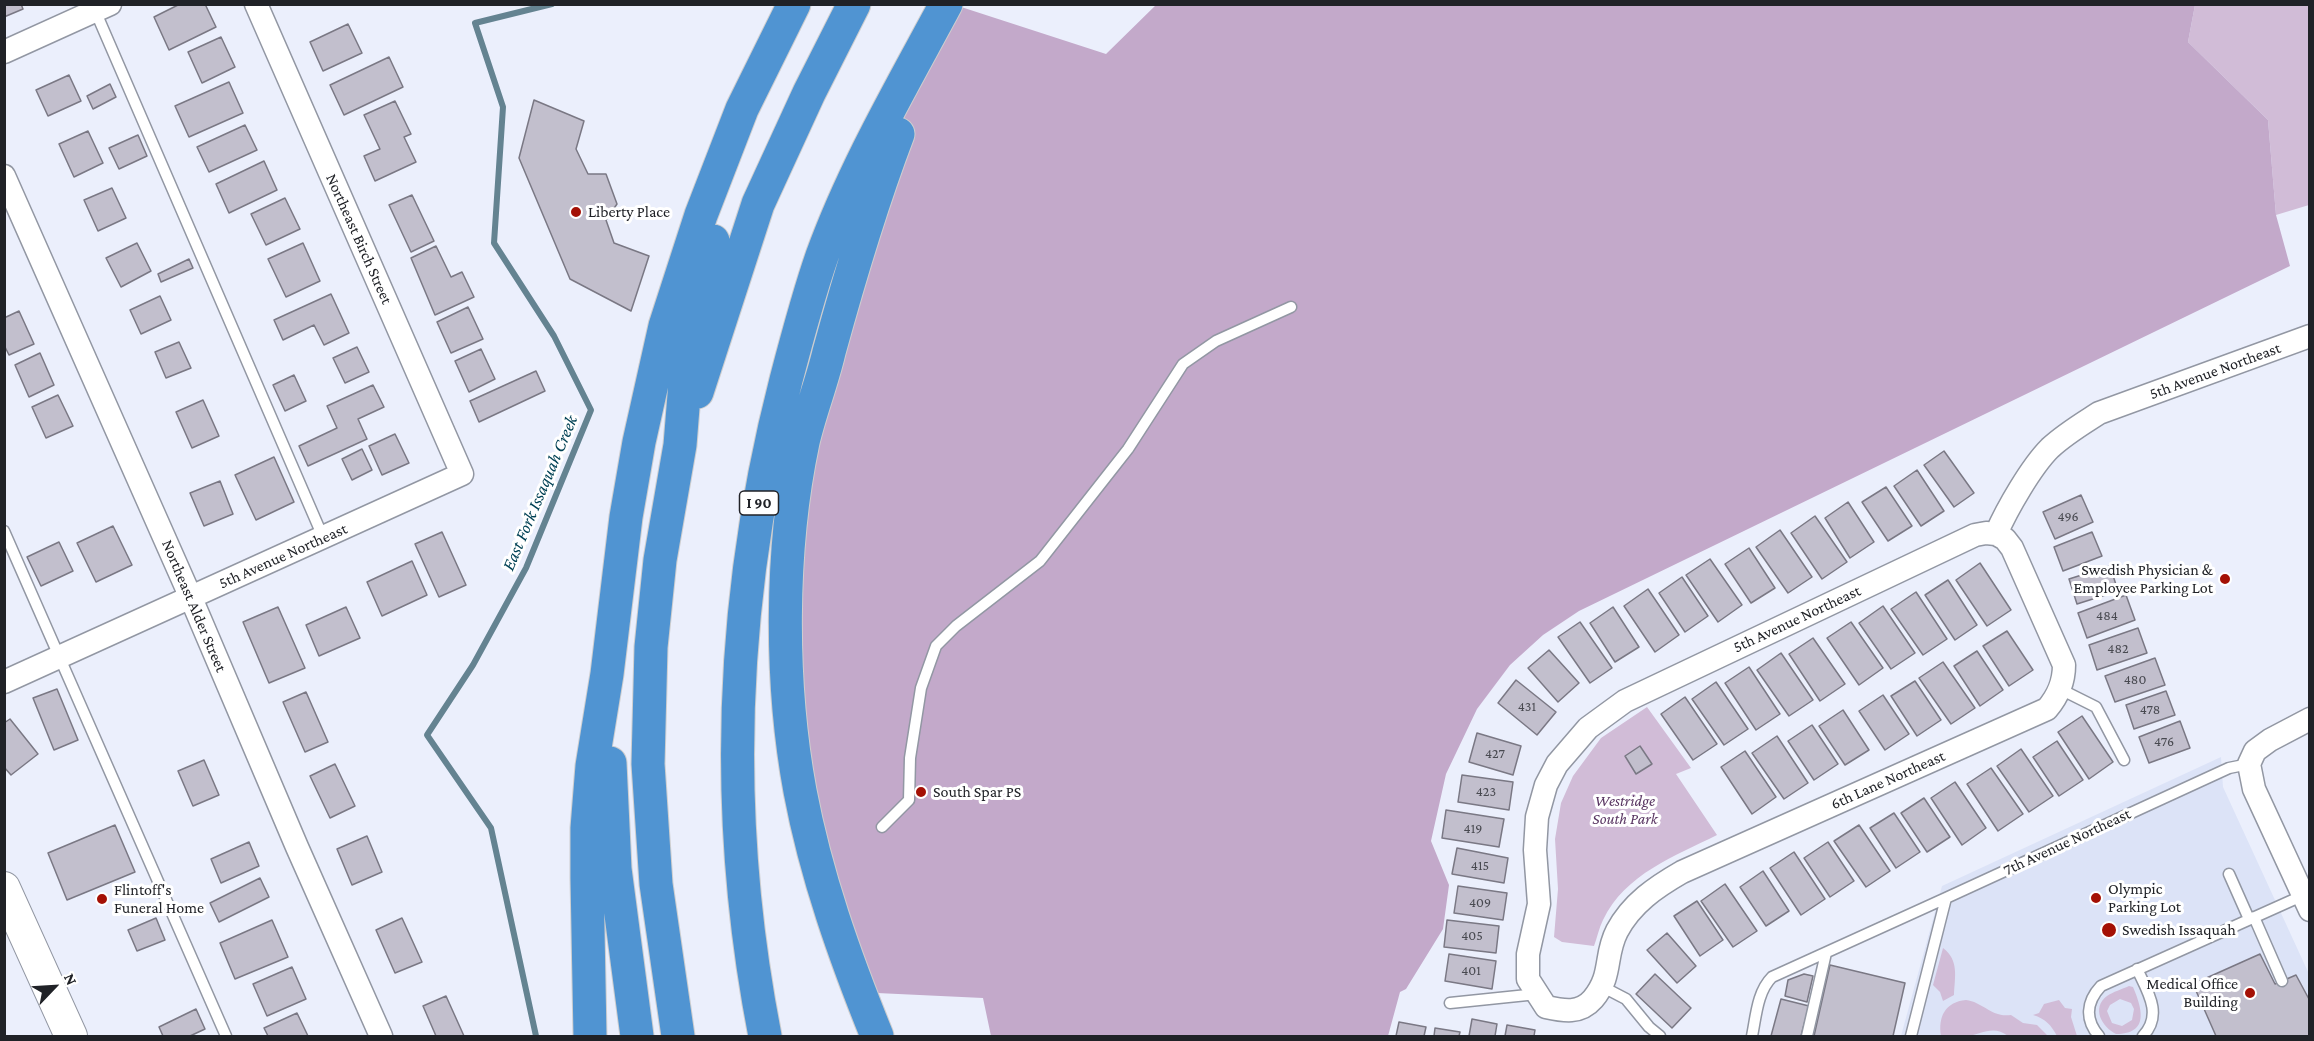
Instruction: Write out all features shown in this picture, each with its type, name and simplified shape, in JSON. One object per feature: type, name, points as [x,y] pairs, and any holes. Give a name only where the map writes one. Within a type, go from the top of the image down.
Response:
[{"type":"highway","points":[[590,1036],[587,828],[592,766],[607,674],[626,517],[652,378],[664,326],[701,215],[738,119],[794,4]]},
{"type":"highway","points":[[678,1036],[659,906],[648,764],[652,637],[660,560],[680,445],[689,333],[721,211],[760,105],[805,4]]},
{"type":"highway","points":[[680,445],[758,204],[809,93],[854,4]]},
{"type":"highway","points":[[877,1036],[851,973],[818,870],[800,790],[791,725],[786,627],[791,518],[803,441],[845,295],[890,155],[947,4]]},
{"type":"highway","name":"I 90","points":[[765,1036],[755,984],[745,908],[737,742],[741,637],[748,569],[759,503],[802,319],[822,255],[889,110],[947,4]]},
{"type":"highway","points":[[821,383],[799,566],[799,640],[806,727],[820,809],[834,867],[856,936],[895,1036]]},
{"type":"highway","points":[[607,674],[615,869],[637,1036]]},
{"type":"main road","points":[[4,888],[18,931],[70,1036]]},
{"type":"street","name":"Northeast Birch Street","points":[[256,4],[462,474]]},
{"type":"street","points":[[4,52],[100,7]]},
{"type":"street","name":"Northeast Alder Street","points":[[4,176],[191,598],[297,847],[381,1036]]},
{"type":"street","name":"5th Avenue Northeast","points":[[1537,994],[1528,979],[1528,954],[1539,904],[1535,850],[1537,817],[1546,785],[1557,764],[1588,728],[1625,701],[1975,535],[1996,534],[2008,507],[2049,449],[2077,426],[2099,413],[2310,336]]},
{"type":"street","name":"5th Avenue Northeast","points":[[4,682],[462,474]]},
{"type":"street","points":[[1996,534],[2005,539],[2012,548],[2064,664],[2060,689]]},
{"type":"street","name":"6th Lane Northeast","points":[[1603,987],[1610,951],[1617,932],[1628,914],[1644,896],[1682,872],[2047,709],[2060,689]]},
{"type":"street","points":[[2307,899],[2254,789],[2249,764],[2255,751],[2270,740],[2310,719]]},
{"type":"street","points":[[1537,994],[1546,1007],[1567,1012],[1587,1006],[1603,987]]},
{"type":"lane","points":[[100,7],[323,537]]},
{"type":"lane","points":[[882,827],[909,800],[910,758],[921,688],[936,646],[956,626],[1040,561],[1128,449],[1183,364],[1216,341],[1291,307]]},
{"type":"lane","points":[[4,531],[226,1036]]},
{"type":"lane","points":[[2060,689],[2096,707],[2124,760]]},
{"type":"lane","name":"7th Avenue Northeast","points":[[1752,1036],[1761,993],[1766,983],[1782,972],[2229,768],[2249,764]]},
{"type":"lane","points":[[2229,874],[2282,981]]},
{"type":"lane","points":[[1911,1036],[1946,898]]},
{"type":"lane","points":[[2099,1036],[2092,1027],[2089,1005],[2093,995],[2101,986],[2252,918],[2307,899]]},
{"type":"lane","points":[[1807,1036],[1826,953]]},
{"type":"lane","points":[[2137,969],[2153,1006],[2151,1026],[2143,1036]]},
{"type":"lane","points":[[1603,987],[1626,999],[1641,1018],[1660,1036]]},
{"type":"lane","points":[[1449,1003],[1537,994]]},
{"type":"shaded area","points":[[1157,4],[2195,5],[2188,42],[2268,120],[2276,215],[2290,266],[1579,611],[1543,635],[1510,665],[1477,709],[1446,774],[1431,841],[1449,885],[1443,929],[1406,989],[1400,992],[1388,1036],[991,1036],[983,998],[877,993],[844,901],[823,827],[811,764],[799,640],[808,476],[890,155],[947,5],[955,5],[1106,54]]},
{"type":"shaded area","name":"Swedish Issaquah","points":[[2221,757],[2223,787],[2309,974],[2309,1036],[1901,1036],[1942,886]]},
{"type":"green space","points":[[2195,5],[2309,5],[2309,205],[2276,215],[2268,120],[2188,42]]},
{"type":"green space","name":"Westridge South Park","points":[[1647,707],[1691,768],[1676,774],[1717,835],[1652,868],[1624,890],[1612,904],[1603,920],[1594,946],[1562,942],[1554,937],[1558,889],[1555,839],[1561,803],[1573,776],[1601,738]]},
{"type":"green space","points":[[1943,948],[1952,958],[1955,975],[1954,995],[1943,1001],[1940,992],[1933,985]]},
{"type":"green space","points":[[2129,986],[2133,987],[2139,1003],[2141,1018],[2134,1030],[2116,1034],[2106,1027],[2100,1017],[2100,1006],[2107,996]],"holes":[[[2120,999],[2131,1003],[2134,1009],[2132,1020],[2122,1026],[2112,1023],[2107,1011],[2110,1005]]]},
{"type":"green space","points":[[1966,1000],[1998,1014],[2011,1015],[2023,1023],[2037,1025],[2048,1036],[2008,1036],[1992,1030],[1963,1036],[1941,1036],[1940,1029],[1944,1012],[1953,1004]]},
{"type":"green space","points":[[2059,1000],[2065,1008],[2072,1009],[2071,1017],[2077,1036],[2057,1036],[2048,1023],[2033,1015],[2039,1013],[2044,1004]]},
{"type":"building","points":[[4,4],[21,4],[23,9],[4,17]]},
{"type":"building","points":[[180,4],[205,4],[216,27],[169,50],[154,17]]},
{"type":"building","points":[[348,24],[362,53],[323,71],[310,42]]},
{"type":"building","points":[[221,37],[235,67],[202,83],[188,52]]},
{"type":"building","points":[[389,57],[403,87],[344,115],[330,85]]},
{"type":"building","points":[[69,75],[81,101],[48,116],[36,90]]},
{"type":"building","points":[[229,82],[243,113],[189,137],[175,106]]},
{"type":"building","points":[[110,84],[116,97],[93,109],[87,96]]},
{"type":"building","name":"Liberty Place","points":[[534,100],[584,121],[576,149],[588,174],[606,174],[617,204],[606,220],[614,243],[649,256],[631,311],[570,279],[519,158]]},
{"type":"building","points":[[395,101],[411,134],[404,137],[416,162],[375,181],[364,156],[380,149],[364,115]]},
{"type":"building","points":[[245,125],[257,150],[209,172],[197,147]]},
{"type":"building","points":[[88,131],[103,163],[74,177],[59,144]]},
{"type":"building","points":[[138,135],[147,156],[119,169],[109,148]]},
{"type":"building","points":[[264,161],[277,190],[229,213],[216,184]]},
{"type":"building","points":[[112,188],[126,218],[98,231],[84,200]]},
{"type":"building","points":[[412,195],[434,241],[411,252],[389,205]]},
{"type":"building","points":[[285,198],[300,229],[266,245],[251,214]]},
{"type":"building","points":[[137,243],[151,271],[121,287],[106,258]]},
{"type":"building","points":[[303,243],[320,281],[286,297],[268,259]]},
{"type":"building","points":[[436,246],[451,277],[462,272],[474,297],[435,315],[411,258]]},
{"type":"building","points":[[189,259],[193,268],[161,282],[158,274]]},
{"type":"building","points":[[331,294],[349,333],[324,345],[314,325],[283,340],[274,320]]},
{"type":"building","points":[[160,296],[171,320],[141,334],[130,310]]},
{"type":"building","points":[[468,307],[483,339],[451,353],[437,322]]},
{"type":"building","points":[[19,311],[34,344],[9,355],[4,345],[4,318]]},
{"type":"building","points":[[179,342],[191,368],[166,378],[155,352]]},
{"type":"building","points":[[357,347],[369,372],[345,383],[333,358]]},
{"type":"building","points":[[481,349],[495,379],[469,392],[455,361]]},
{"type":"building","points":[[40,353],[54,385],[29,397],[15,365]]},
{"type":"building","points":[[536,371],[545,391],[479,422],[470,401]]},
{"type":"building","points":[[294,375],[306,401],[285,411],[273,385]]},
{"type":"building","points":[[373,385],[384,407],[358,419],[367,439],[308,466],[299,446],[337,428],[327,406]]},
{"type":"building","points":[[58,395],[73,426],[46,438],[32,407]]},
{"type":"building","points":[[203,400],[219,436],[192,448],[176,412]]},
{"type":"building","points":[[395,434],[409,463],[382,475],[369,446]]},
{"type":"building","points":[[362,449],[372,470],[352,480],[342,459]]},
{"type":"building","points":[[1944,451],[1974,493],[1954,507],[1924,465]]},
{"type":"building","points":[[274,457],[294,502],[256,520],[235,475]]},
{"type":"building","points":[[1917,470],[1944,511],[1921,526],[1894,486]]},
{"type":"building","points":[[220,481],[233,514],[204,526],[190,493]]},
{"type":"building","points":[[1886,487],[1912,526],[1888,541],[1862,502]]},
{"type":"building","points":[[2081,495],[2093,522],[2055,539],[2043,512]]},
{"type":"building","points":[[1848,502],[1874,542],[1850,558],[1825,518]]},
{"type":"building","points":[[1815,516],[1847,562],[1822,579],[1791,533]]},
{"type":"building","points":[[113,526],[132,565],[96,582],[77,543]]},
{"type":"building","points":[[1780,530],[1812,577],[1788,593],[1756,547]]},
{"type":"building","points":[[442,532],[466,585],[439,597],[415,544]]},
{"type":"building","points":[[2092,532],[2102,556],[2063,571],[2054,547]]},
{"type":"building","points":[[59,542],[73,571],[41,586],[27,557]]},
{"type":"building","points":[[1749,548],[1775,588],[1751,603],[1725,564]]},
{"type":"building","points":[[1710,559],[1742,605],[1718,622],[1686,575]]},
{"type":"building","points":[[412,561],[427,595],[382,616],[367,582]]},
{"type":"building","points":[[1980,563],[2011,610],[1987,626],[1956,580]]},
{"type":"building","points":[[2110,566],[2118,591],[2077,604],[2069,579]]},
{"type":"building","points":[[1682,577],[1708,616],[1685,632],[1659,593]]},
{"type":"building","points":[[1948,580],[1977,625],[1955,640],[1925,595]]},
{"type":"building","points":[[1648,589],[1679,635],[1655,652],[1624,606]]},
{"type":"building","points":[[1916,592],[1947,639],[1923,655],[1891,609]]},
{"type":"building","points":[[2126,595],[2135,620],[2087,638],[2078,613]]},
{"type":"building","points":[[1883,606],[1915,653],[1891,669],[1859,623]]},
{"type":"building","points":[[278,607],[305,668],[269,683],[243,622]]},
{"type":"building","points":[[346,607],[360,638],[319,656],[306,625]]},
{"type":"building","points":[[1613,607],[1639,647],[1615,662],[1590,623]]},
{"type":"building","points":[[1580,622],[1612,668],[1590,683],[1558,637]]},
{"type":"building","points":[[1851,622],[1883,668],[1859,685],[1827,638]]},
{"type":"building","points":[[2138,628],[2147,653],[2097,670],[2089,645]]},
{"type":"building","points":[[2007,631],[2033,670],[2009,686],[1983,646]]},
{"type":"building","points":[[1813,638],[1845,684],[1820,701],[1789,654]]},
{"type":"building","points":[[1549,650],[1579,683],[1558,702],[1528,668]]},
{"type":"building","points":[[1977,651],[2003,690],[1980,706],[1954,666]]},
{"type":"building","points":[[1781,653],[1813,700],[1789,716],[1757,670]]},
{"type":"building","points":[[2155,658],[2165,685],[2115,702],[2105,676]]},
{"type":"building","points":[[1943,662],[1975,708],[1951,724],[1919,678]]},
{"type":"building","points":[[1749,667],[1780,714],[1756,730],[1725,683]]},
{"type":"building","points":[[1516,680],[1556,712],[1537,735],[1498,703]]},
{"type":"building","points":[[1915,681],[1941,720],[1917,736],[1891,696]]},
{"type":"building","points":[[1716,682],[1748,729],[1724,745],[1692,699]]},
{"type":"building","points":[[57,689],[78,740],[54,750],[33,698]]},
{"type":"building","points":[[2166,691],[2175,715],[2134,729],[2126,705]]},
{"type":"building","points":[[306,692],[328,742],[305,752],[283,702]]},
{"type":"building","points":[[1883,695],[1909,734],[1885,750],[1859,711]]},
{"type":"building","points":[[1685,697],[1717,744],[1693,760],[1661,714]]},
{"type":"building","points":[[1843,710],[1869,750],[1845,765],[1819,726]]},
{"type":"building","points":[[2082,716],[2113,762],[2089,779],[2058,732]]},
{"type":"building","points":[[10,719],[38,754],[11,775],[4,767],[4,723]]},
{"type":"building","points":[[2180,721],[2190,748],[2149,763],[2139,737]]},
{"type":"building","points":[[1812,725],[1838,764],[1814,780],[1788,741]]},
{"type":"building","points":[[1477,733],[1521,746],[1513,775],[1469,762]]},
{"type":"building","points":[[1777,736],[1808,783],[1784,799],[1752,753]]},
{"type":"building","points":[[2057,741],[2083,780],[2059,796],[2033,757]]},
{"type":"building","points":[[1640,746],[1652,764],[1636,774],[1625,756]]},
{"type":"building","points":[[2021,749],[2053,796],[2029,812],[1997,766]]},
{"type":"building","points":[[1745,751],[1776,797],[1752,814],[1721,767]]},
{"type":"building","points":[[204,760],[219,795],[193,806],[178,771]]},
{"type":"building","points":[[335,764],[355,806],[330,818],[310,776]]},
{"type":"building","points":[[1991,768],[2023,814],[1998,831],[1967,784]]},
{"type":"building","points":[[1462,775],[1513,782],[1509,810],[1458,802]]},
{"type":"building","points":[[1955,782],[1986,828],[1962,845],[1931,798]]},
{"type":"building","points":[[1924,798],[1950,837],[1927,852],[1901,813]]},
{"type":"building","points":[[1446,810],[1504,819],[1499,847],[1442,838]]},
{"type":"building","points":[[1894,813],[1920,852],[1896,868],[1870,828]]},
{"type":"building","points":[[115,825],[135,872],[67,900],[48,853]]},
{"type":"building","points":[[1859,825],[1890,871],[1866,887],[1834,841]]},
{"type":"building","points":[[367,836],[382,872],[352,885],[337,849]]},
{"type":"building","points":[[249,842],[259,866],[221,883],[211,859]]},
{"type":"building","points":[[1828,842],[1854,881],[1830,897],[1804,858]]},
{"type":"building","points":[[1457,848],[1508,858],[1504,883],[1452,874]]},
{"type":"building","points":[[1794,852],[1825,899],[1801,915],[1770,868]]},
{"type":"building","points":[[1763,871],[1789,911],[1766,926],[1740,887]]},
{"type":"building","points":[[260,878],[269,897],[219,922],[210,903]]},
{"type":"building","points":[[1725,884],[1757,931],[1733,947],[1701,901]]},
{"type":"building","points":[[1458,886],[1507,893],[1503,920],[1454,913]]},
{"type":"building","points":[[1697,901],[1723,940],[1700,956],[1674,916]]},
{"type":"building","points":[[156,918],[165,940],[137,951],[128,930]]},
{"type":"building","points":[[402,918],[422,962],[395,973],[376,930]]},
{"type":"building","points":[[272,920],[288,957],[235,979],[220,943]]},
{"type":"building","points":[[1447,920],[1499,926],[1496,953],[1444,947]]},
{"type":"building","points":[[1667,933],[1696,966],[1677,983],[1647,950]]},
{"type":"building","points":[[1449,954],[1496,961],[1492,989],[1445,981]]},
{"type":"building","name":"Medical Office Building","points":[[2260,954],[2275,984],[2296,975],[2310,1001],[2310,1036],[2216,1036],[2193,984]]},
{"type":"building","points":[[1830,965],[1905,983],[1893,1036],[1814,1036]]},
{"type":"building","points":[[292,967],[306,999],[267,1016],[253,984]]},
{"type":"building","points":[[1655,974],[1691,1008],[1672,1028],[1636,994]]},
{"type":"building","points":[[1804,974],[1813,976],[1807,1002],[1785,996],[1788,980]]},
{"type":"building","points":[[446,996],[464,1036],[436,1036],[423,1006]]},
{"type":"building","points":[[1781,999],[1809,1006],[1801,1036],[1771,1036]]},
{"type":"building","points":[[196,1009],[205,1029],[190,1036],[163,1036],[159,1027]]},
{"type":"building","points":[[297,1013],[308,1036],[268,1036],[264,1028]]},
{"type":"building","points":[[1472,1019],[1497,1024],[1495,1036],[1469,1036]]},
{"type":"building","points":[[1399,1022],[1426,1027],[1424,1036],[1396,1036]]},
{"type":"building","points":[[1507,1025],[1535,1030],[1534,1036],[1505,1036]]},
{"type":"building","points":[[1435,1028],[1460,1032],[1459,1036],[1434,1036]]},
{"type":"waterway","name":"East Fork Issaquah Creek","points":[[536,1036],[491,828],[427,735],[473,665],[526,568],[591,410],[554,336],[494,243],[503,107],[475,23],[552,4]]},
{"type":"place","name":"Liberty Place","points":[[576,212]]},
{"type":"place","name":"Swedish Physician & Employee Parking Lot","points":[[2225,579]]},
{"type":"place","name":"South Spar PS","points":[[921,792]]},
{"type":"place","name":"Olympic Parking Lot","points":[[2096,898]]},
{"type":"place","name":"Flintoff's Funeral Home","points":[[102,899]]},
{"type":"place","name":"Swedish Issaquah","points":[[2109,930]]},
{"type":"place","name":"Medical Office Building","points":[[2250,993]]}]
